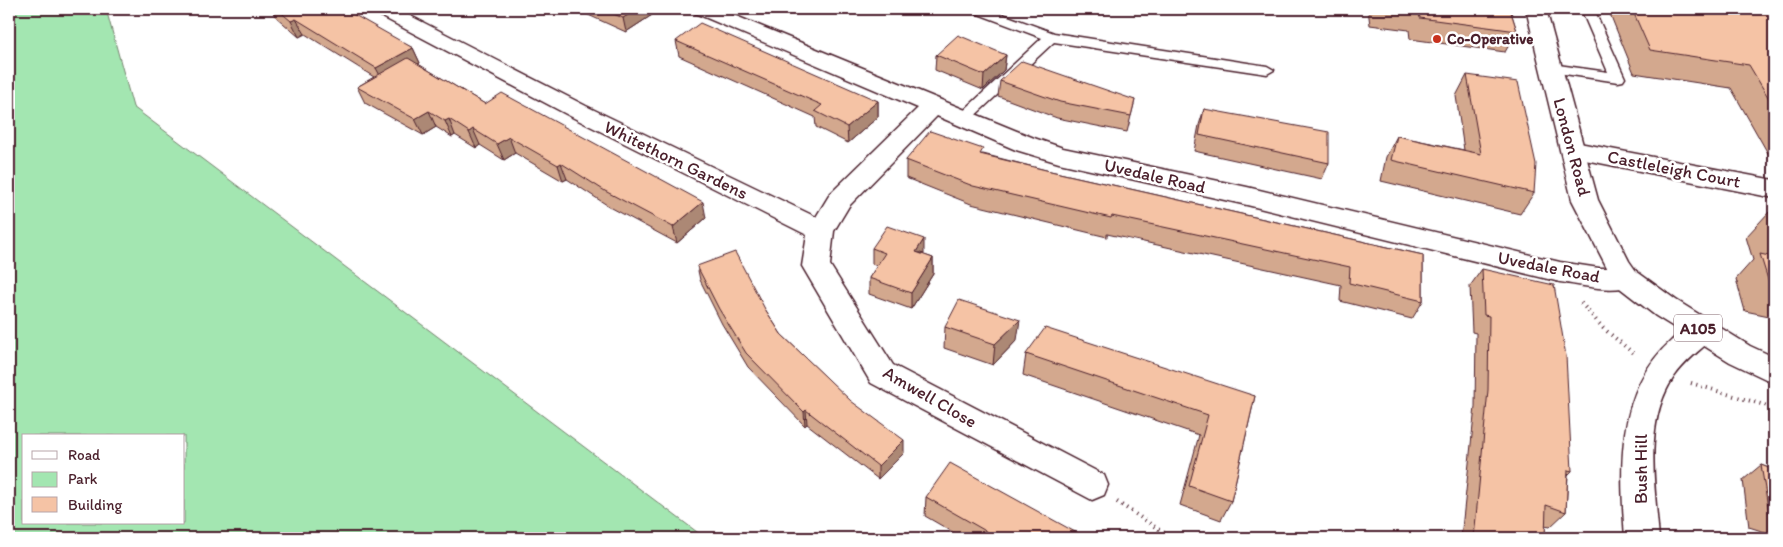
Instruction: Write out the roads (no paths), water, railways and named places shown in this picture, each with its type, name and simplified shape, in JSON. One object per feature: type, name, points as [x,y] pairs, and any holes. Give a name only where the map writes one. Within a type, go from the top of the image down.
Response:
[{"type":"street","name":"Whitethorn Gardens","points":[[382,9],[578,111],[820,232]]},
{"type":"street","name":"Uvedale Road","points":[[702,9],[963,119],[1025,144],[1059,155],[1247,196],[1560,272],[1599,278],[1626,278]]},
{"type":"street","name":"London Road","points":[[1536,9],[1574,150],[1585,200],[1609,252],[1626,278]]},
{"type":"street","points":[[820,232],[839,200],[933,106]]},
{"type":"street","name":"Castleleigh Court","points":[[1574,150],[1774,189]]},
{"type":"street","name":"Amwell Close","points":[[820,232],[816,266],[882,374],[1092,485]]},
{"type":"street","name":"A105","points":[[1626,278],[1666,308],[1702,331],[1740,354],[1774,371]]},
{"type":"street","name":"Bush Hill","points":[[1642,538],[1637,449],[1650,393],[1663,368],[1702,331]]},
{"type":"lane","points":[[978,9],[1051,37],[1267,70]]},
{"type":"lane","points":[[1551,68],[1618,78],[1587,9]]},
{"type":"lane","points":[[963,119],[1051,37]]},
{"type":"place","name":"Co-Operative","points":[[1437,39]]}]
